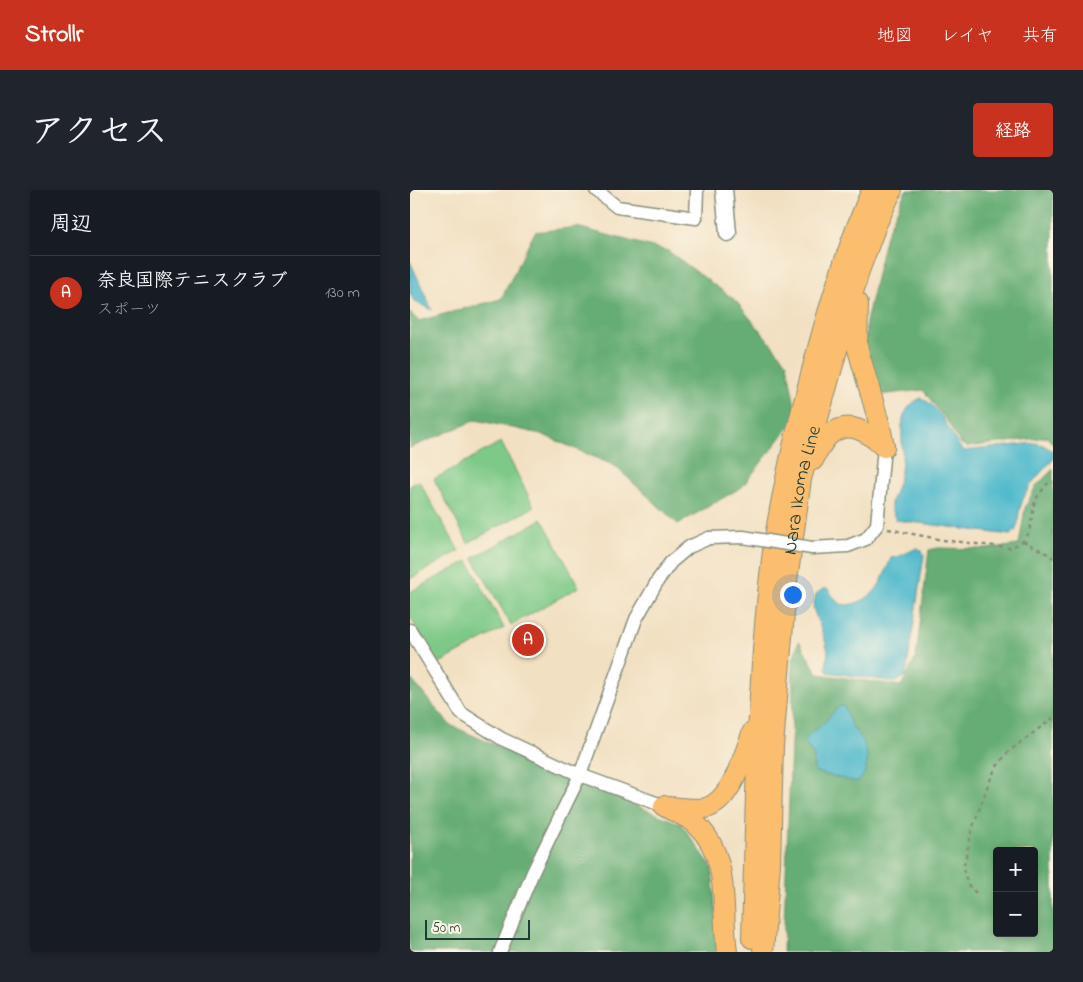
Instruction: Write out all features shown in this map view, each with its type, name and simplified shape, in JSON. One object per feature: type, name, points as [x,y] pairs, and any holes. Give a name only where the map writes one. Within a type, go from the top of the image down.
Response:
[{"type":"main road","name":"Nara Ikoma Line","points":[[752,952],[759,717],[771,565],[790,458],[821,336],[844,263],[872,190]]},
{"type":"main road","name":"Nara Ikoma Line","points":[[764,952],[770,864],[774,736],[786,588],[801,479],[859,271],[876,225],[892,190]]},
{"type":"main road","points":[[859,271],[857,346],[880,426],[884,447]]},
{"type":"main road","points":[[801,479],[828,436],[841,428],[859,428],[871,435],[884,447]]},
{"type":"main road","points":[[664,806],[695,809],[707,808],[719,800],[730,789],[759,717]]},
{"type":"main road","points":[[664,806],[696,824],[710,840],[718,857],[722,870],[727,952]]},
{"type":"street","points":[[596,190],[616,207],[696,218],[697,190]]},
{"type":"street","points":[[724,190],[728,233]]},
{"type":"street","points":[[500,952],[533,872],[580,776],[636,619],[658,580],[671,562],[689,547],[709,538],[743,537],[812,548],[848,546],[866,539],[877,525],[884,447]]},
{"type":"street","points":[[410,630],[461,714],[502,739],[580,776],[664,806]]},
{"type":"path","points":[[877,525],[892,531],[943,540],[1011,548],[1023,541],[1029,533],[1035,500],[1047,484],[1053,482]]},
{"type":"path","points":[[1023,541],[1053,558]]},
{"type":"path","points":[[976,893],[968,885],[963,869],[972,830],[995,769],[1008,752],[1053,718]]},
{"type":"green space","points":[[906,190],[1053,190],[1053,444],[1047,437],[967,447],[960,443],[947,421],[923,390],[878,395],[865,354],[866,322],[886,235]]},
{"type":"green space","points":[[577,227],[668,251],[735,300],[787,363],[797,417],[742,487],[678,524],[615,466],[541,434],[476,420],[410,448],[410,312],[418,321],[501,299],[535,232]]},
{"type":"green space","points":[[501,442],[534,507],[468,543],[434,479]]},
{"type":"green space","points":[[1053,469],[1053,952],[783,952],[793,693],[792,663],[799,641],[818,674],[901,686],[916,657],[929,550],[938,548],[986,549],[1019,545],[1025,508],[1036,486]]},
{"type":"green space","points":[[419,481],[459,551],[410,579],[410,486]]},
{"type":"green space","points":[[542,519],[579,587],[511,625],[473,558]]},
{"type":"green space","points":[[468,561],[504,628],[436,665],[410,616],[410,592]]},
{"type":"green space","points":[[410,678],[450,725],[559,774],[681,824],[712,867],[719,952],[410,952]]},
{"type":"water","points":[[410,261],[432,310],[414,301],[410,293]]},
{"type":"water","points":[[921,398],[940,414],[963,451],[1035,443],[1053,451],[1053,460],[1029,488],[1020,508],[1016,530],[1010,535],[896,520],[891,509],[891,502],[902,465],[902,425],[907,410]]},
{"type":"water","points":[[917,548],[924,555],[905,676],[896,682],[828,672],[826,668],[828,651],[813,608],[816,594],[823,589],[828,589],[837,601],[845,605],[864,600],[879,585],[891,558]]},
{"type":"water","points":[[840,706],[845,707],[849,721],[865,747],[866,769],[857,782],[816,772],[814,769],[814,756],[805,743],[807,736],[824,723]]},
{"type":"place","name":"奈良国際テニスクラブ","points":[[528,640]]}]
